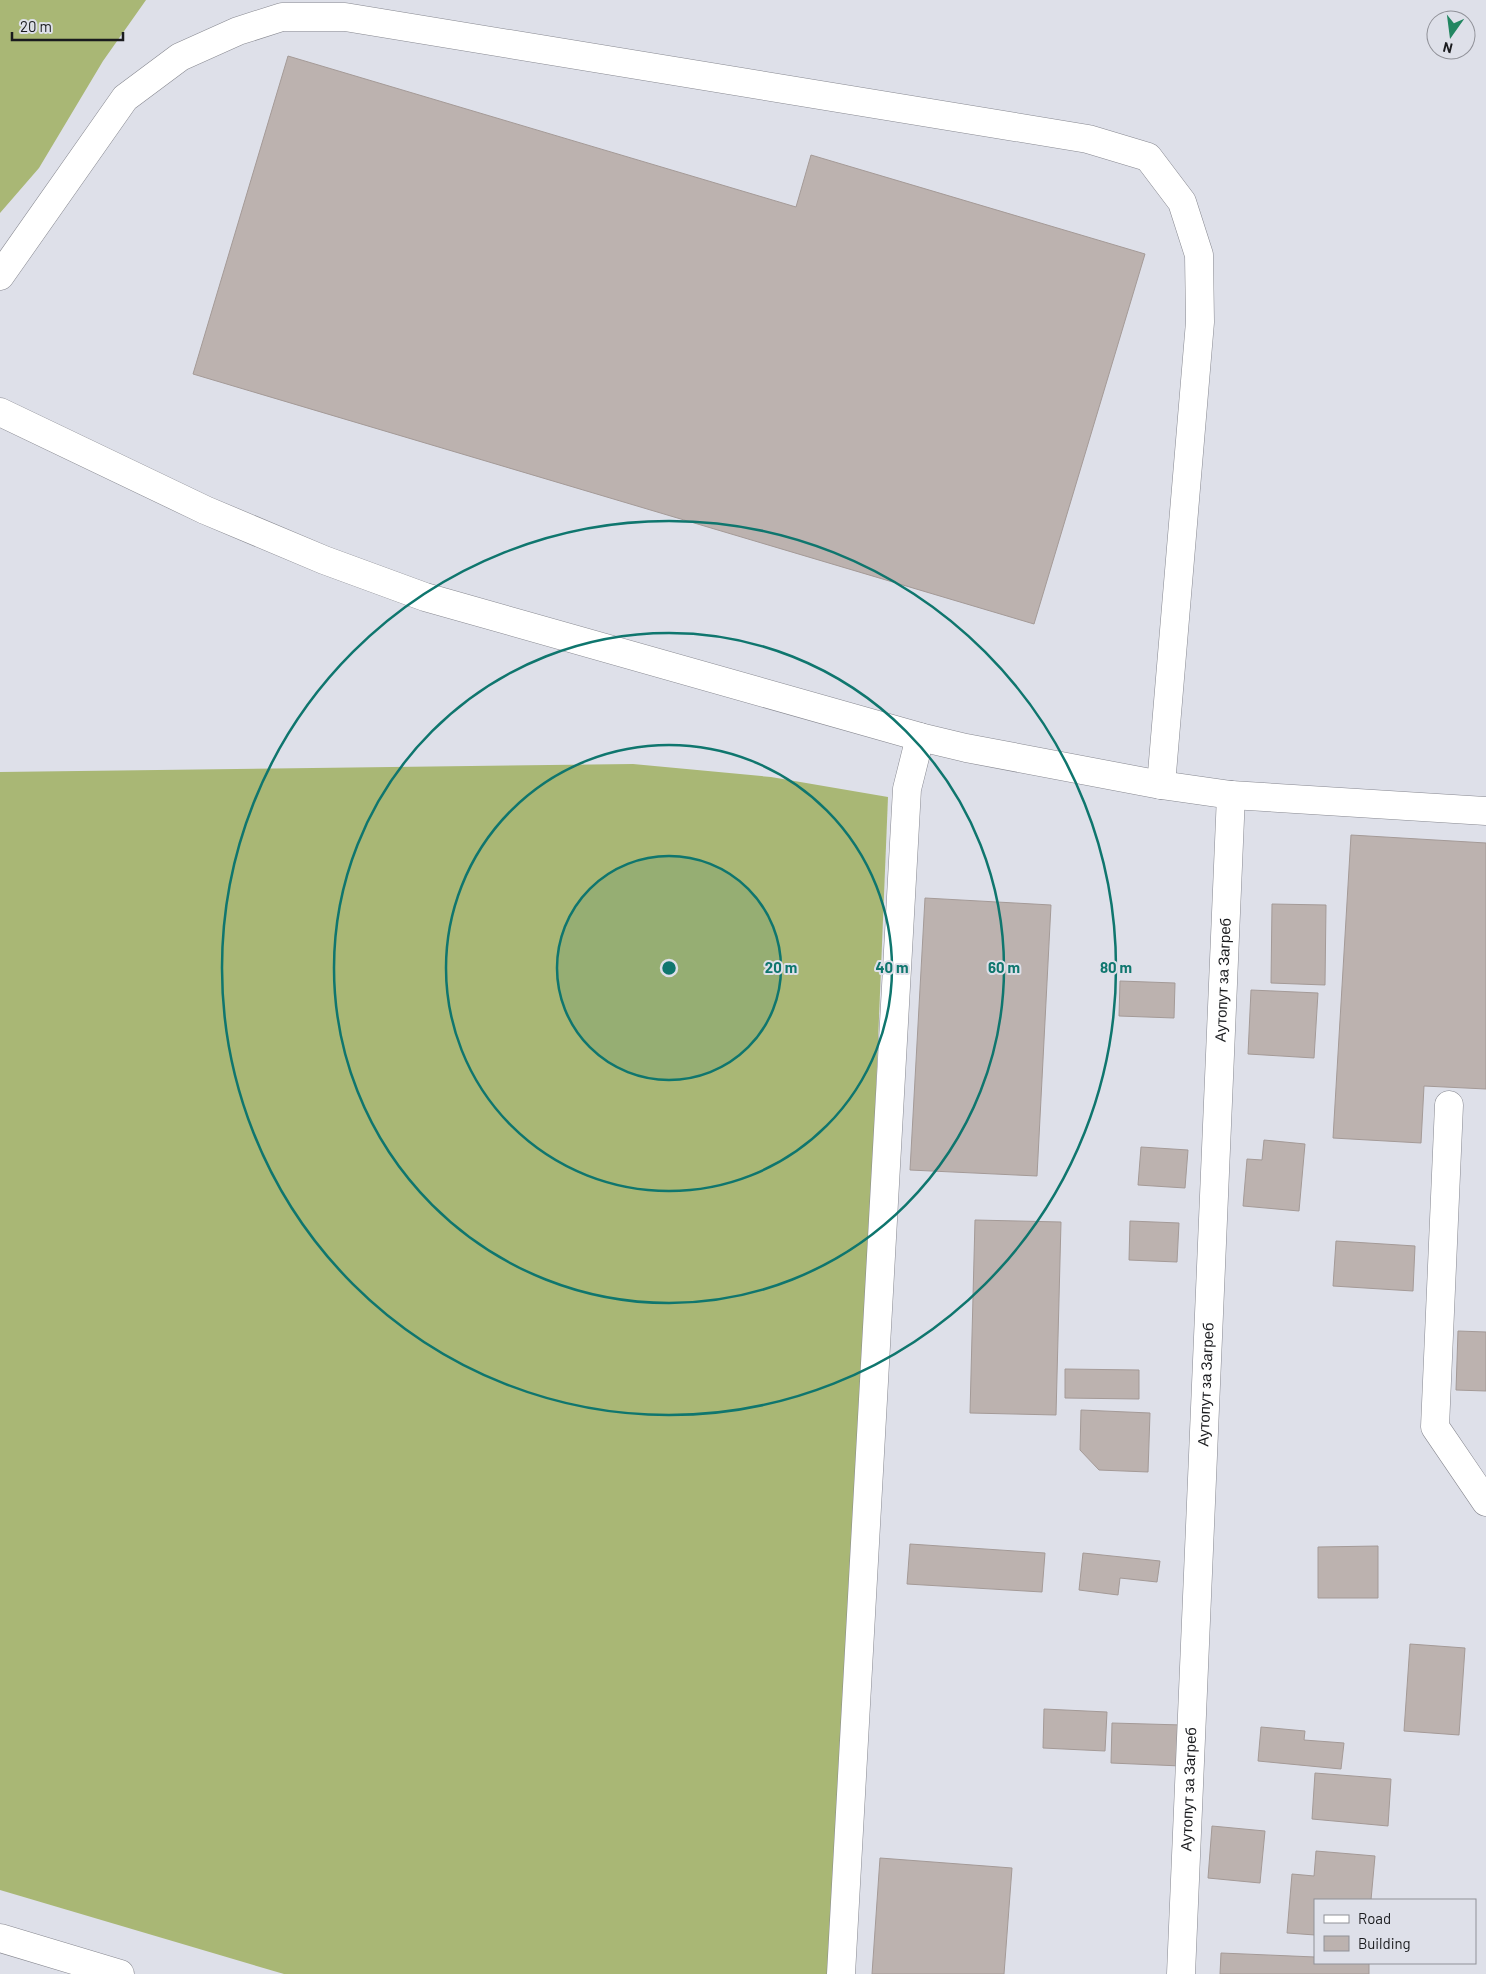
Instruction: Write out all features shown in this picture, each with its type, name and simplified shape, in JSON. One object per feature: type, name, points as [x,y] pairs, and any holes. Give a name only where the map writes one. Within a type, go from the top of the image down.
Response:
[{"type":"street","points":[[0,276],[125,98],[180,57],[238,31],[282,17],[345,18],[1088,139],[1148,157],[1182,202],[1200,255],[1200,322],[1161,785]]},
{"type":"street","points":[[0,412],[204,510],[324,560],[426,597],[920,736],[966,748],[1161,785],[1230,795],[1486,811]]},
{"type":"street","points":[[841,1974],[906,789],[920,736]]},
{"type":"street","name":"Аутопут за Загреб","points":[[1181,1974],[1230,795]]},
{"type":"street","points":[[1449,1105],[1435,1427],[1486,1502]]},
{"type":"street","points":[[0,1938],[120,1974]]},
{"type":"green space","points":[[0,0],[146,0],[103,61],[39,168],[0,213]]},
{"type":"green space","points":[[633,764],[771,777],[888,797],[840,1974],[284,1974],[0,1890],[0,772]]},
{"type":"building","points":[[288,56],[796,207],[811,155],[1145,254],[1034,624],[193,374]]},
{"type":"building","points":[[1351,835],[1486,843],[1486,1089],[1424,1086],[1421,1143],[1333,1138]]},
{"type":"building","points":[[925,898],[1051,905],[1037,1176],[910,1170]]},
{"type":"building","points":[[1272,904],[1326,905],[1325,985],[1271,983]]},
{"type":"building","points":[[1120,981],[1175,983],[1174,1018],[1119,1016]]},
{"type":"building","points":[[1251,990],[1318,993],[1314,1058],[1248,1054]]},
{"type":"building","points":[[1264,1140],[1305,1144],[1299,1211],[1243,1206],[1247,1159],[1262,1160]]},
{"type":"building","points":[[1141,1147],[1188,1150],[1185,1188],[1138,1185]]},
{"type":"building","points":[[975,1220],[1061,1222],[1056,1415],[970,1413]]},
{"type":"building","points":[[1130,1221],[1179,1223],[1177,1262],[1129,1260]]},
{"type":"building","points":[[1336,1241],[1415,1246],[1413,1291],[1333,1286]]},
{"type":"building","points":[[1458,1331],[1486,1332],[1486,1391],[1456,1390]]},
{"type":"building","points":[[1065,1369],[1139,1370],[1139,1399],[1065,1398]]},
{"type":"building","points":[[1081,1410],[1150,1413],[1148,1472],[1099,1470],[1080,1450]]},
{"type":"building","points":[[910,1544],[1045,1553],[1042,1592],[907,1584]]},
{"type":"building","points":[[1378,1546],[1378,1598],[1318,1598],[1318,1547]]},
{"type":"building","points":[[1083,1553],[1160,1561],[1157,1582],[1120,1578],[1118,1595],[1079,1590]]},
{"type":"building","points":[[1410,1644],[1465,1648],[1459,1735],[1404,1731]]},
{"type":"building","points":[[1044,1709],[1107,1712],[1105,1751],[1043,1748]]},
{"type":"building","points":[[1112,1723],[1182,1725],[1181,1766],[1111,1763]]},
{"type":"building","points":[[1261,1727],[1305,1731],[1304,1740],[1344,1743],[1341,1769],[1258,1761]]},
{"type":"building","points":[[1315,1773],[1391,1779],[1388,1826],[1312,1819]]},
{"type":"building","points":[[1212,1826],[1265,1831],[1260,1883],[1208,1878]]},
{"type":"building","points":[[1316,1851],[1375,1856],[1371,1899],[1314,1899],[1314,1935],[1287,1933],[1292,1874],[1314,1876]]},
{"type":"building","points":[[880,1858],[1012,1868],[1004,1974],[872,1974]]},
{"type":"building","points":[[1221,1953],[1314,1957],[1314,1964],[1369,1964],[1369,1974],[1220,1974]]}]
